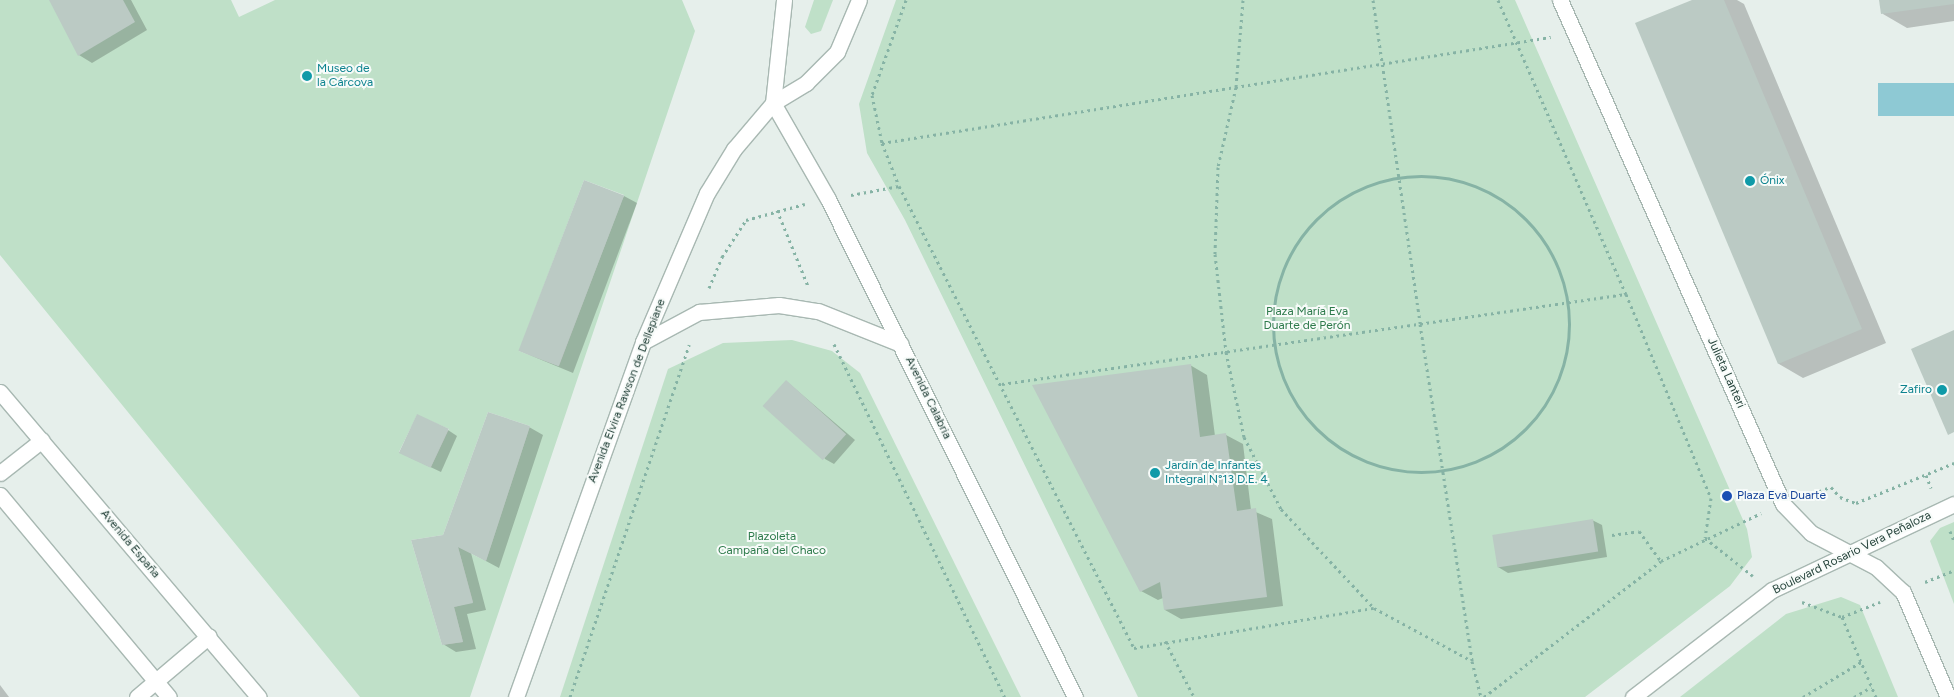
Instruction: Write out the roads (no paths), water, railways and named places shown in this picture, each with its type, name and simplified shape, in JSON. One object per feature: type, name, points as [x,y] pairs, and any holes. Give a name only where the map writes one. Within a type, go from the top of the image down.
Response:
[{"type":"main road","points":[[773,103],[784,0]]},
{"type":"main road","name":"Avenida Elvira Rawson de Dellepiane","points":[[516,697],[643,342],[720,170],[773,103],[806,83],[837,52],[859,0]]},
{"type":"main road","name":"Julieta Lanteri","points":[[1560,0],[1783,504],[1811,533],[1852,552],[1876,566],[1903,592],[1948,697]]},
{"type":"main road","name":"Avenida Calabria","points":[[773,103],[828,199],[1075,697]]},
{"type":"main road","points":[[643,342],[699,312],[779,305],[818,311],[901,344]]},
{"type":"main road","name":"Avenida España","points":[[0,392],[259,697]]},
{"type":"main road","points":[[0,473],[42,440]]},
{"type":"main road","points":[[0,495],[169,697]]},
{"type":"main road","name":"Boulevard Rosario Vera Peñaloza","points":[[1633,697],[1772,590],[1954,504]]},
{"type":"main road","points":[[136,697],[157,682],[209,636]]},
{"type":"water","points":[[1878,83],[1954,83],[1954,116],[1878,116]]},
{"type":"place","name":"Museo de la Cárcova","points":[[307,76]]},
{"type":"place","name":"Ónix","points":[[1750,181]]},
{"type":"place","name":"Zafiro","points":[[1942,390]]},
{"type":"place","name":"Jardín de Infantes Integral N°13 D.E. 4","points":[[1155,473]]},
{"type":"place","name":"Plaza Eva Duarte","points":[[1727,496]]},
{"type":"park label","name":"Plaza María Eva Duarte de Perón","points":[[1307,319]]},
{"type":"park label","name":"Plazoleta Campaña del Chaco","points":[[772,544]]}]
